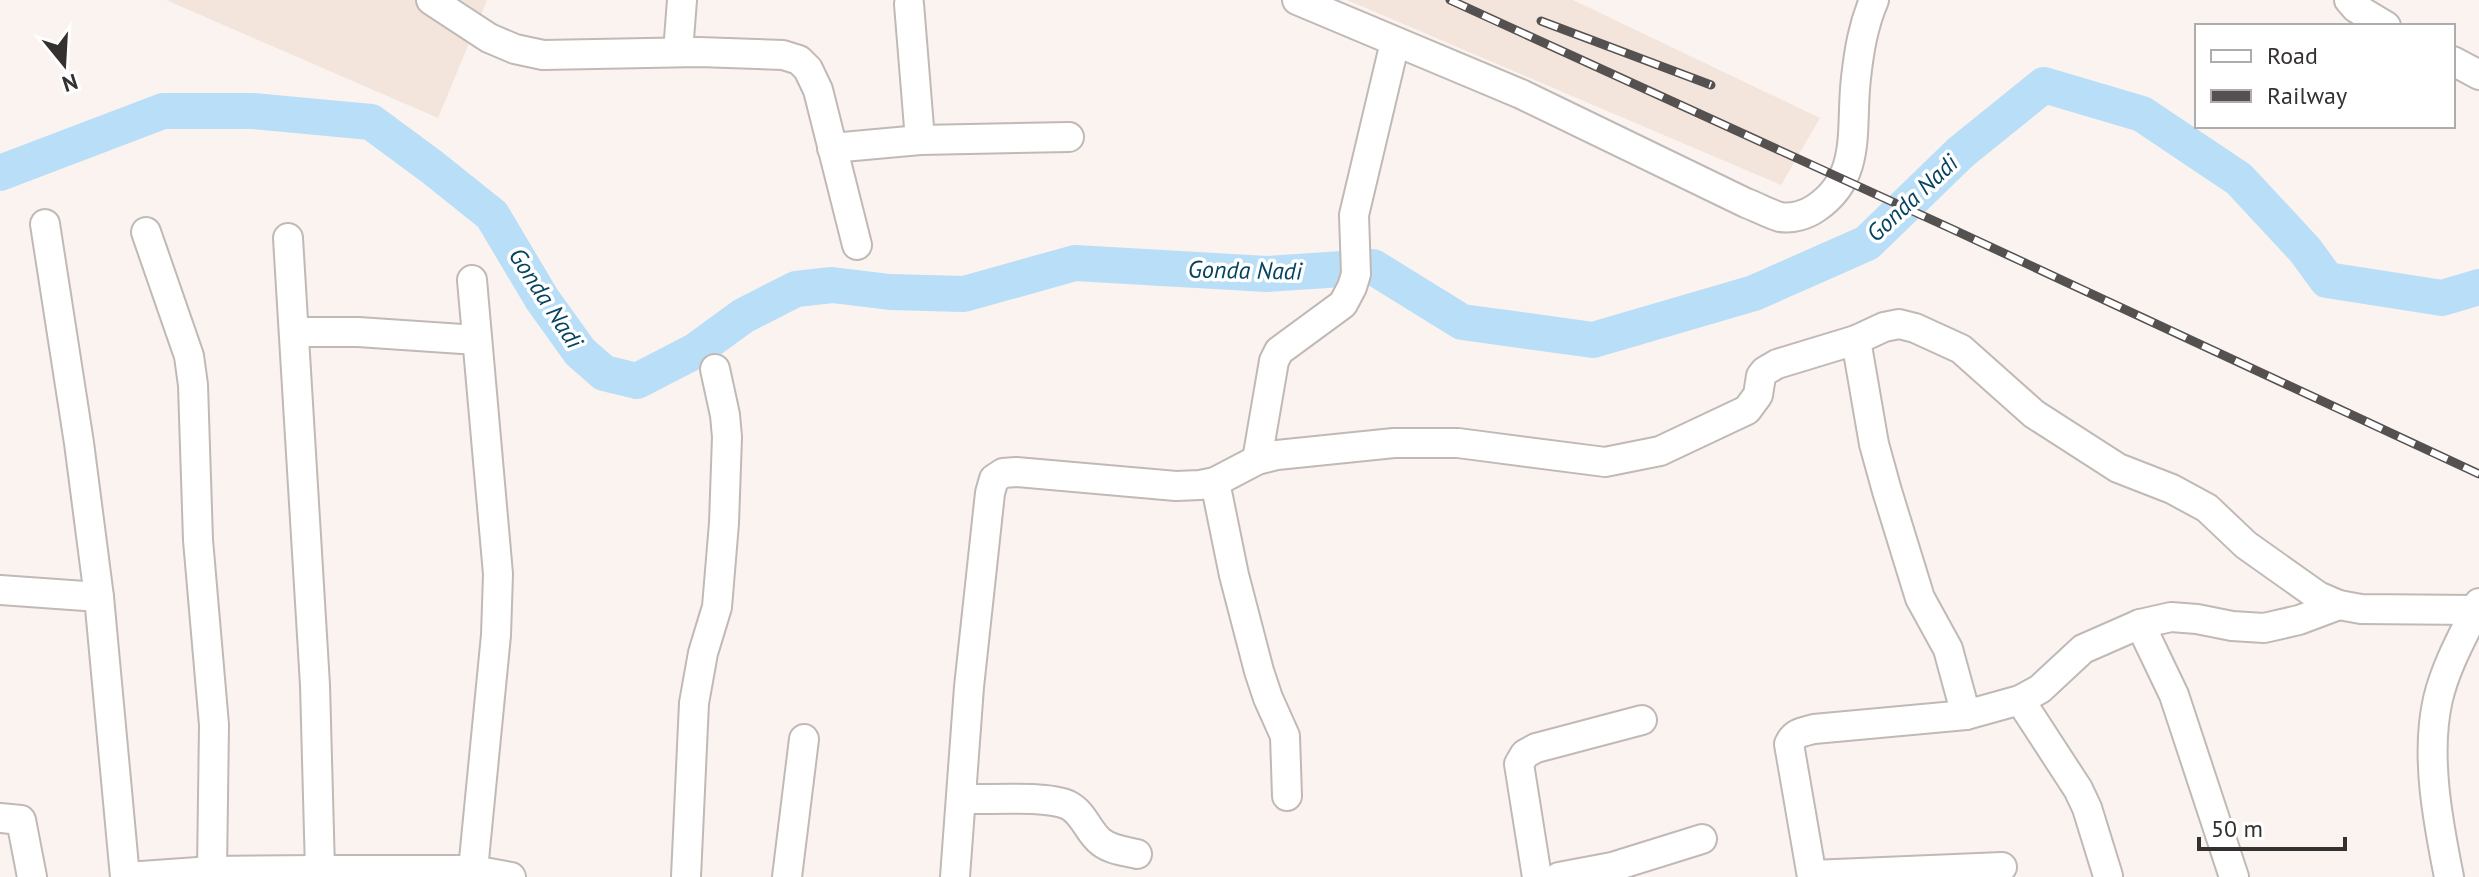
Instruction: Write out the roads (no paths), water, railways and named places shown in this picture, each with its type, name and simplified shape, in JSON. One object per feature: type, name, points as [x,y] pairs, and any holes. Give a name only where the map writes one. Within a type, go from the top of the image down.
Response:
[{"type":"street","points":[[431,0],[489,38],[515,49],[543,55],[678,52],[783,55],[799,60],[808,69],[818,90],[857,245]]},
{"type":"street","points":[[678,52],[682,0]]},
{"type":"street","points":[[1297,0],[1521,94],[1746,203],[1780,217],[1794,218],[1812,211],[1830,197],[1841,185],[1851,158],[1861,39],[1874,0]]},
{"type":"street","points":[[2349,0],[2356,8],[2383,24]]},
{"type":"street","points":[[909,4],[920,140]]},
{"type":"street","points":[[1257,460],[1274,361],[1279,351],[1343,304],[1356,264],[1354,215],[1395,42]]},
{"type":"street","points":[[2455,62],[2479,75]]},
{"type":"street","points":[[832,148],[920,140],[1069,137]]},
{"type":"street","points":[[45,224],[99,597],[126,877],[212,871],[473,870],[511,877]]},
{"type":"street","points":[[146,232],[184,342],[193,385],[198,540],[214,725],[212,871]]},
{"type":"street","points":[[288,238],[315,685],[312,872]]},
{"type":"street","points":[[472,280],[498,574],[496,635],[473,870]]},
{"type":"street","points":[[955,877],[971,672],[990,493],[994,479],[1003,473],[1176,486],[1200,485],[1215,482],[1257,460],[1277,455],[1394,443],[1458,443],[1605,462],[1627,459],[1660,451],[1747,410],[1758,395],[1761,376],[1777,364],[1899,324],[1961,349],[2034,414],[2118,468],[2172,489],[2207,508],[2246,545],[2318,596],[2339,605],[2361,609],[2477,607],[2447,668],[2437,700],[2433,731],[2443,870]]},
{"type":"street","points":[[294,332],[358,332],[477,340]]},
{"type":"street","points":[[1856,340],[1874,444],[1887,491],[1920,598],[1948,649],[1966,715]]},
{"type":"street","points":[[686,877],[694,703],[703,653],[717,607],[724,523],[727,437],[715,369]]},
{"type":"street","points":[[1215,482],[1234,575],[1259,671],[1285,736],[1287,796]]},
{"type":"street","points":[[0,590],[99,597]]},
{"type":"street","points":[[2002,867],[1812,876],[1789,744],[1793,737],[1814,729],[1966,715],[2020,700],[2040,689],[2083,649],[2140,624],[2171,617],[2264,628],[2299,620],[2339,605]]},
{"type":"street","points":[[2140,624],[2174,695],[2234,877]]},
{"type":"street","points":[[2020,700],[2078,789],[2108,876]]},
{"type":"street","points":[[1537,877],[1519,764],[1525,754],[1536,748],[1642,720]]},
{"type":"street","points":[[787,877],[804,739]]},
{"type":"street","points":[[961,799],[1052,801],[1068,805],[1078,812],[1099,841],[1111,848],[1137,854]]},
{"type":"street","points":[[0,818],[21,820],[32,877]]},
{"type":"street","points":[[1559,877],[1612,872],[1702,839]]},
{"type":"waterway","name":"Gonda Nadi","points":[[0,173],[163,111],[252,111],[371,122],[492,215],[542,299],[580,352],[604,373],[637,381],[695,351],[743,316],[796,289],[832,285],[890,292],[964,294],[1075,263],[1267,274],[1373,267],[1462,322],[1593,340],[1754,293],[1867,243],[1961,152],[2044,85],[2142,114],[2239,179],[2305,250],[2327,280],[2442,298],[2479,287]]},
{"type":"railway","points":[[1450,0],[2479,474]]},
{"type":"railway","points":[[1541,21],[1711,85]]}]
